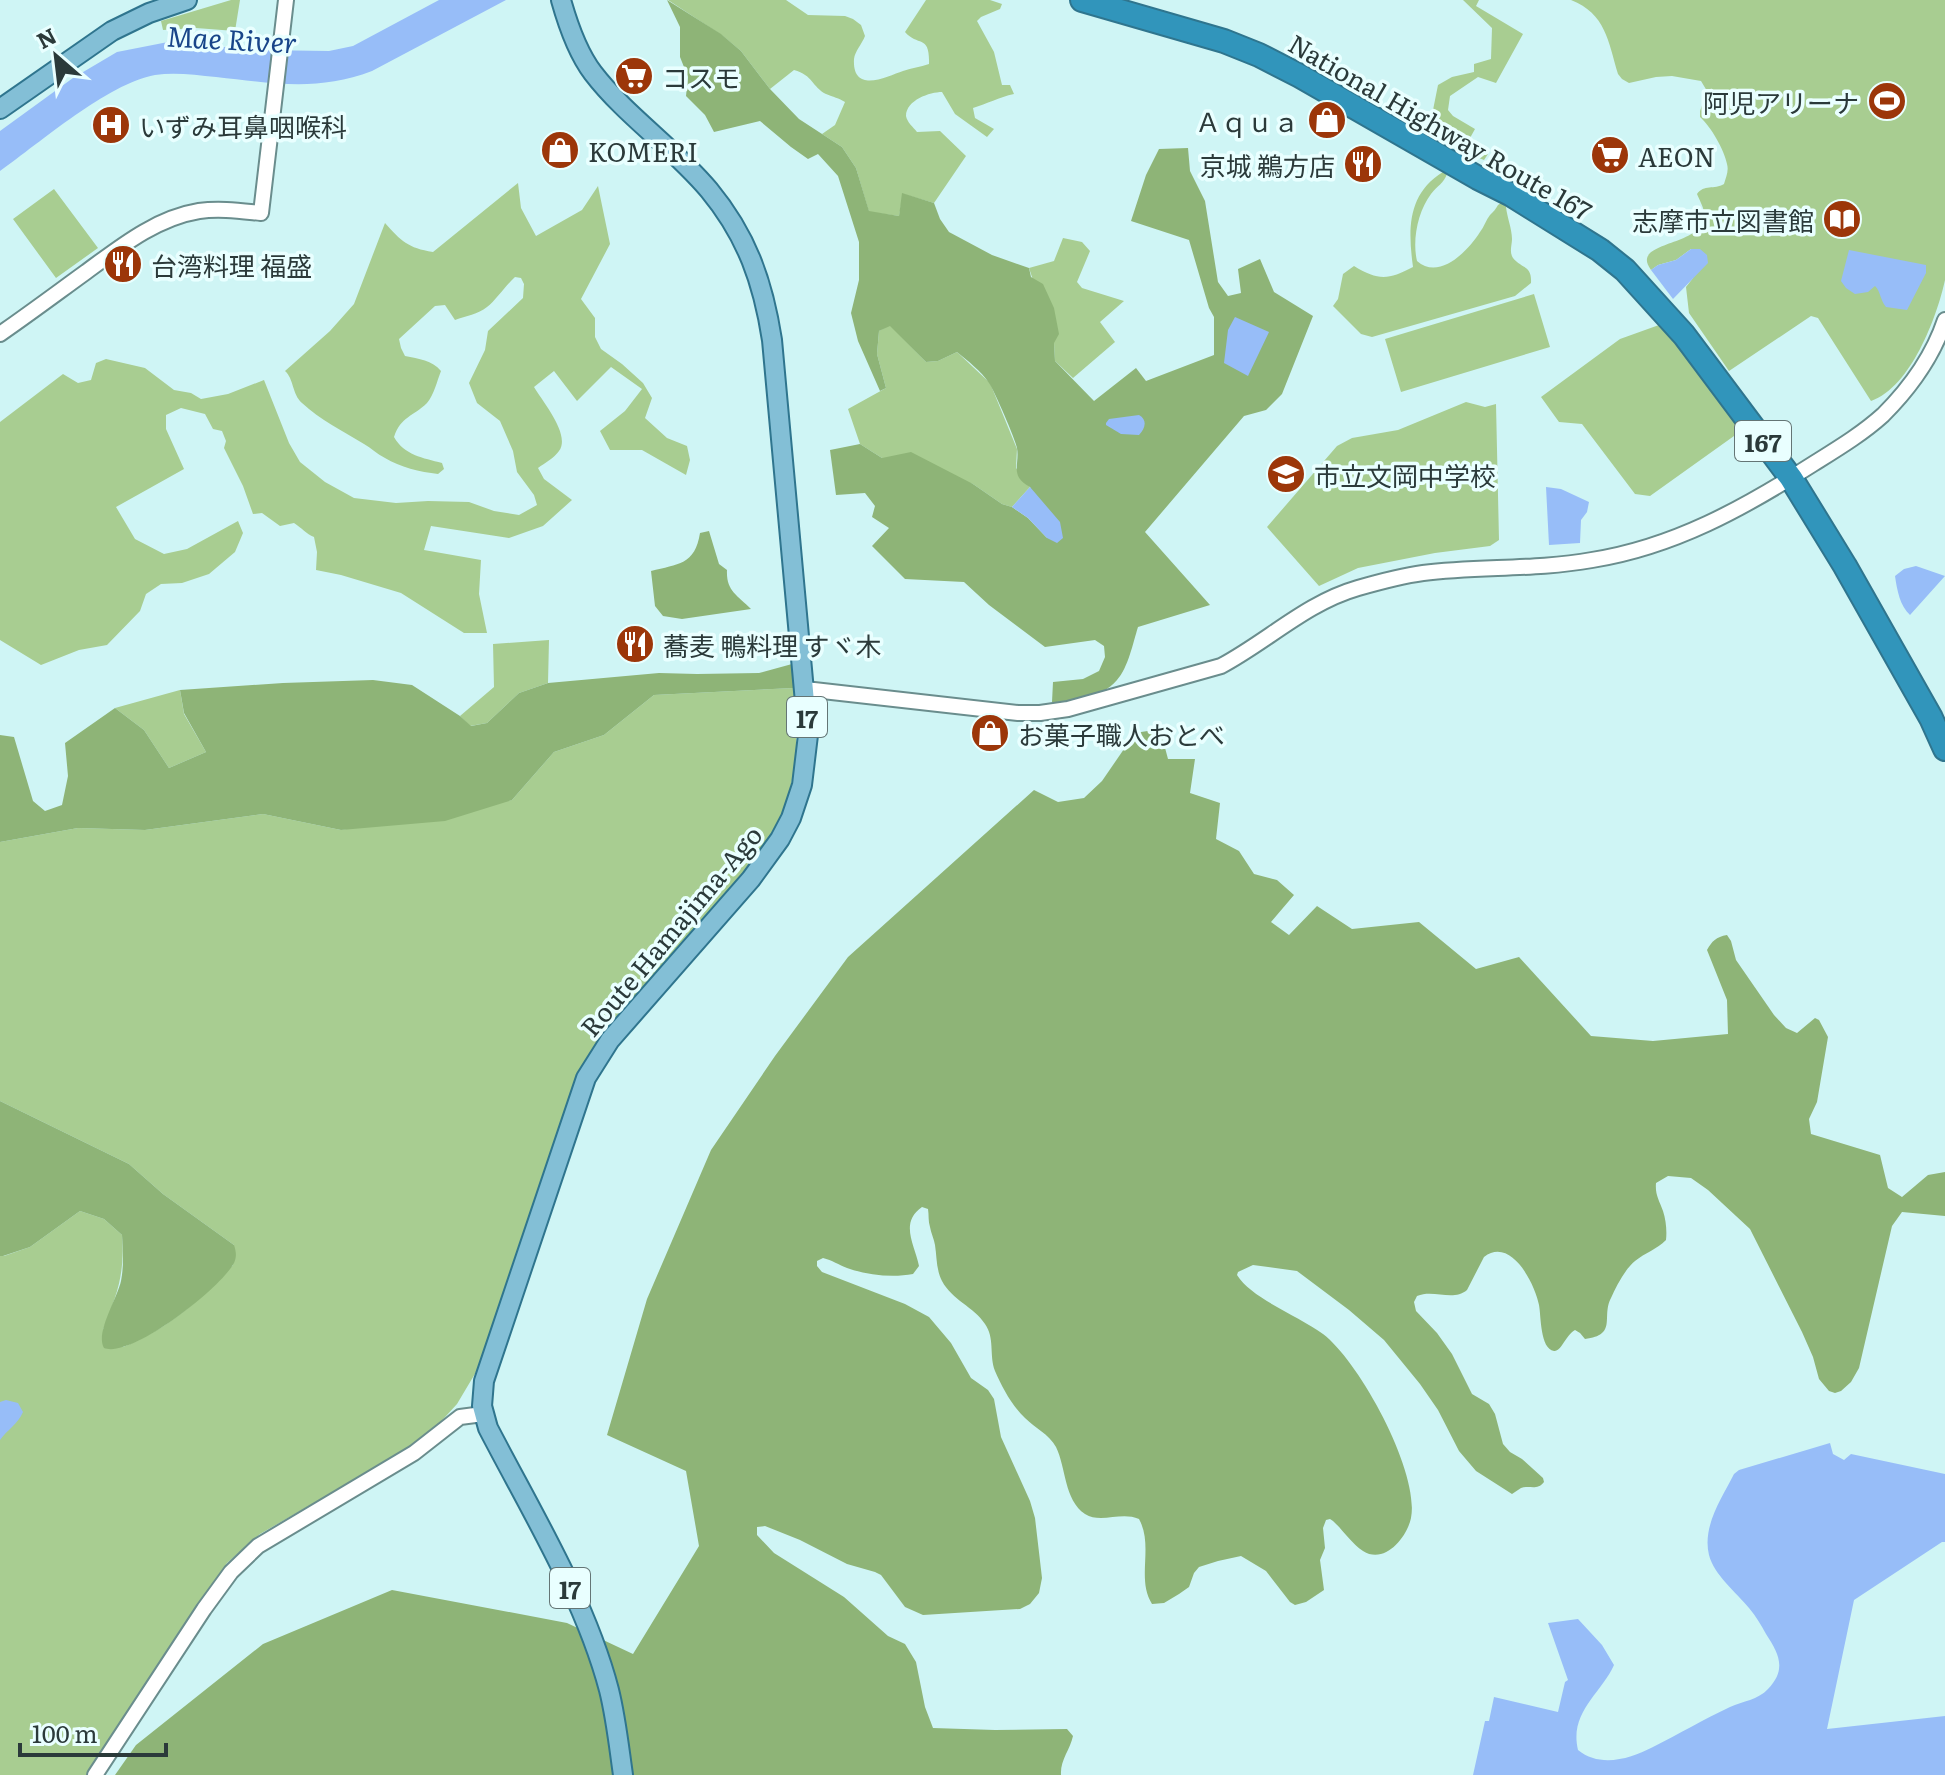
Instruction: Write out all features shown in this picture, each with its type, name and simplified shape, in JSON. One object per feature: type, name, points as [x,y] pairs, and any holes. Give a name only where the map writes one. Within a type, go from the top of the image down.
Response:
[{"type":"highway","name":"National Highway Route 167","points":[[1082,0],[1224,41],[1259,55],[1503,190],[1600,250],[1625,270],[1684,335],[1791,478],[1853,579],[1931,718],[1945,749]]},
{"type":"main road","points":[[0,109],[112,31],[149,13],[187,0]]},
{"type":"main road","name":"Route Hamajima-Ago","points":[[561,0],[577,46],[592,72],[709,190],[737,230],[761,284],[772,340],[808,735],[804,773],[791,818],[780,839],[751,879],[610,1040],[586,1078],[484,1381],[483,1414],[488,1428],[588,1628],[609,1691],[623,1775]]},
{"type":"street","points":[[0,334],[153,227],[200,211],[261,213],[286,0]]},
{"type":"street","points":[[805,689],[1018,713],[1068,709],[1221,666],[1298,615],[1345,592],[1383,581],[1425,573],[1591,561],[1633,552],[1715,521],[1847,443],[1881,417],[1906,390],[1938,341],[1945,320]]},
{"type":"street","points":[[95,1775],[204,1609],[231,1572],[258,1546],[414,1453],[460,1417],[483,1414]]},
{"type":"green space","points":[[240,0],[235,31],[196,28],[163,30],[161,21]]},
{"type":"green space","points":[[667,0],[721,34],[741,51],[770,89],[799,119],[842,147],[856,168],[869,211],[899,216],[902,193],[934,203],[949,232],[992,255],[1029,268],[1031,277],[1043,284],[1054,308],[1059,334],[1054,343],[1055,361],[1094,401],[1136,368],[1146,381],[1214,355],[1214,317],[1189,240],[1131,221],[1146,175],[1159,149],[1188,148],[1190,171],[1205,201],[1218,282],[1228,296],[1241,293],[1238,269],[1260,259],[1274,292],[1313,316],[1282,394],[1266,410],[1244,416],[1145,532],[1210,605],[1138,627],[1124,669],[1117,680],[1103,691],[1078,700],[1052,702],[1053,682],[1083,679],[1099,671],[1105,657],[1104,646],[1095,640],[1045,647],[964,582],[905,579],[872,546],[889,528],[872,517],[875,506],[865,493],[836,495],[830,450],[860,444],[882,458],[911,452],[1012,507],[1047,538],[1030,487],[1017,474],[1017,448],[1000,405],[989,383],[970,363],[957,352],[938,361],[926,362],[890,326],[879,331],[877,354],[886,388],[880,391],[858,341],[851,313],[859,280],[859,242],[838,176],[818,154],[808,159],[760,121],[714,132],[705,115],[686,96],[688,77],[680,57],[680,27]]},
{"type":"green space","points":[[668,0],[786,0],[808,15],[853,19],[861,25],[865,36],[854,59],[855,70],[859,77],[872,80],[929,64],[928,48],[905,32],[926,0],[990,0],[1002,4],[1000,9],[977,21],[994,52],[1002,85],[1010,85],[1014,94],[973,108],[975,118],[994,129],[987,137],[955,114],[942,92],[914,101],[906,116],[917,132],[940,131],[966,156],[934,203],[903,194],[899,216],[869,212],[856,168],[842,147],[822,134],[835,125],[845,102],[821,91],[805,75],[794,70],[770,89],[741,51]]},
{"type":"green space","points":[[1463,0],[1479,0],[1476,6],[1523,34],[1496,83],[1478,77],[1450,96],[1448,110],[1475,129],[1470,138],[1488,154],[1484,160],[1461,151],[1457,139],[1439,127],[1434,138],[1429,134],[1429,128],[1436,118],[1433,110],[1438,85],[1452,77],[1474,72],[1474,64],[1491,59],[1492,28]]},
{"type":"green space","points":[[1571,0],[1945,0],[1945,280],[1936,313],[1920,349],[1910,366],[1885,393],[1871,401],[1818,318],[1811,316],[1729,371],[1689,313],[1686,287],[1693,278],[1691,249],[1676,260],[1651,270],[1647,260],[1650,253],[1695,232],[1702,224],[1704,212],[1697,194],[1703,189],[1724,184],[1728,169],[1725,158],[1700,117],[1707,91],[1701,81],[1672,76],[1629,83],[1622,79],[1599,21]]},
{"type":"green space","points":[[1443,172],[1447,174],[1446,177],[1426,201],[1420,217],[1415,244],[1417,261],[1434,268],[1461,255],[1501,203],[1505,204],[1511,231],[1512,256],[1528,270],[1531,283],[1515,296],[1372,337],[1361,334],[1333,306],[1338,299],[1343,274],[1354,266],[1384,277],[1413,267],[1411,226],[1416,202],[1431,181]]},
{"type":"green space","points":[[518,183],[521,208],[536,236],[582,210],[598,186],[610,244],[581,299],[595,318],[595,337],[601,349],[643,383],[652,398],[645,418],[667,438],[687,446],[690,460],[686,475],[642,450],[610,450],[600,431],[625,411],[642,389],[611,367],[577,401],[554,371],[534,387],[559,428],[562,444],[555,456],[538,468],[544,479],[572,500],[543,526],[509,538],[431,526],[424,550],[481,560],[479,594],[487,633],[464,633],[401,593],[316,570],[314,537],[294,523],[280,526],[262,513],[253,514],[224,448],[226,441],[222,431],[213,429],[205,414],[181,408],[166,415],[166,429],[184,469],[116,507],[135,539],[164,554],[187,549],[238,521],[243,533],[235,552],[209,574],[182,583],[161,584],[146,594],[140,611],[107,645],[79,650],[41,665],[0,640],[0,422],[63,374],[78,383],[91,380],[96,363],[106,359],[145,368],[174,390],[191,393],[201,399],[228,394],[264,380],[289,443],[300,462],[325,482],[354,498],[396,503],[469,502],[494,511],[519,515],[537,505],[534,495],[517,472],[513,451],[500,421],[477,403],[469,383],[485,350],[488,331],[523,298],[521,278],[515,277],[490,304],[472,315],[455,320],[445,305],[435,306],[399,339],[405,356],[429,362],[441,371],[429,400],[404,421],[394,437],[409,452],[442,463],[444,469],[438,474],[410,469],[391,461],[324,420],[299,399],[285,371],[330,331],[354,304],[385,223],[406,243],[433,252]]},
{"type":"green space","points":[[54,189],[98,248],[56,278],[13,219]]},
{"type":"green space","points":[[1063,238],[1082,242],[1090,251],[1077,282],[1082,288],[1124,301],[1100,322],[1115,342],[1073,378],[1055,361],[1054,343],[1029,268],[1054,261]]},
{"type":"green space","points":[[1534,294],[1550,347],[1401,392],[1385,339]]},
{"type":"green space","points":[[890,325],[926,362],[938,361],[957,352],[990,383],[1017,449],[1016,468],[1030,487],[1012,507],[1002,504],[973,484],[882,458],[860,444],[848,409],[886,388],[877,354],[879,331]]},
{"type":"green space","points":[[1659,325],[1672,334],[1741,431],[1650,496],[1635,494],[1582,424],[1559,422],[1541,397],[1620,339]]},
{"type":"green space","points":[[1466,402],[1485,407],[1496,404],[1499,540],[1490,546],[1358,568],[1319,586],[1267,527],[1337,446],[1352,438],[1398,430]]},
{"type":"green space","points":[[709,531],[719,564],[727,570],[730,588],[751,609],[682,619],[663,616],[655,606],[651,571],[684,561],[698,544],[700,533]]},
{"type":"green space","points":[[549,640],[548,683],[519,693],[487,723],[470,726],[460,716],[494,687],[493,644]]},
{"type":"green space","points":[[792,664],[794,688],[654,695],[604,735],[554,752],[512,800],[445,821],[341,830],[263,814],[145,830],[78,828],[0,842],[0,735],[14,737],[33,801],[45,811],[62,805],[68,776],[65,743],[115,708],[144,730],[169,768],[206,752],[184,713],[180,690],[373,680],[412,685],[471,726],[487,723],[519,693],[548,683],[659,673],[759,673]]},
{"type":"green space","points":[[794,688],[797,756],[787,803],[769,845],[613,1023],[580,1076],[479,1367],[457,1404],[425,1439],[260,1534],[227,1563],[87,1775],[0,1775],[0,1256],[30,1247],[80,1211],[104,1219],[122,1235],[123,1249],[119,1284],[103,1330],[123,1347],[155,1332],[208,1290],[233,1265],[234,1245],[163,1194],[129,1164],[0,1101],[0,842],[78,828],[145,830],[263,814],[341,830],[512,800],[554,752],[604,735],[654,695]]},
{"type":"green space","points":[[180,690],[184,714],[206,752],[169,768],[144,730],[115,708]]},
{"type":"green space","points":[[1160,729],[1168,759],[1195,759],[1190,793],[1220,803],[1216,839],[1239,851],[1254,874],[1277,880],[1294,895],[1271,922],[1289,935],[1317,906],[1352,929],[1419,922],[1476,969],[1519,957],[1591,1036],[1653,1041],[1728,1034],[1727,1000],[1707,950],[1715,940],[1727,935],[1736,960],[1786,1028],[1797,1033],[1815,1018],[1819,1020],[1828,1037],[1817,1102],[1809,1119],[1811,1134],[1880,1155],[1888,1188],[1902,1197],[1928,1175],[1945,1172],[1945,1216],[1902,1212],[1892,1226],[1859,1368],[1851,1382],[1835,1393],[1829,1391],[1819,1379],[1802,1332],[1750,1229],[1691,1178],[1668,1176],[1656,1183],[1665,1218],[1666,1240],[1628,1269],[1608,1305],[1607,1324],[1602,1334],[1585,1339],[1575,1330],[1557,1351],[1549,1349],[1533,1286],[1520,1265],[1503,1253],[1494,1252],[1484,1257],[1467,1290],[1462,1293],[1423,1294],[1417,1296],[1414,1302],[1416,1311],[1452,1354],[1472,1394],[1489,1404],[1503,1444],[1543,1478],[1544,1482],[1539,1486],[1521,1488],[1512,1494],[1476,1471],[1459,1451],[1438,1410],[1384,1340],[1297,1271],[1253,1265],[1238,1272],[1244,1284],[1323,1334],[1369,1392],[1397,1447],[1406,1474],[1411,1498],[1409,1525],[1394,1547],[1387,1552],[1371,1554],[1363,1551],[1333,1521],[1326,1520],[1323,1528],[1325,1548],[1320,1560],[1324,1590],[1306,1602],[1295,1605],[1290,1602],[1266,1571],[1241,1556],[1199,1567],[1189,1587],[1164,1603],[1152,1604],[1145,1584],[1145,1540],[1139,1519],[1125,1516],[1091,1517],[1078,1508],[1069,1492],[1056,1447],[1050,1438],[1020,1413],[1001,1383],[993,1365],[990,1335],[985,1324],[942,1281],[928,1209],[922,1207],[915,1213],[910,1227],[919,1266],[913,1274],[871,1274],[823,1258],[817,1261],[817,1266],[822,1272],[905,1304],[929,1317],[951,1343],[971,1378],[988,1390],[994,1399],[1001,1437],[1035,1518],[1042,1578],[1039,1593],[1030,1604],[1020,1609],[923,1615],[905,1607],[881,1575],[875,1572],[847,1564],[765,1526],[757,1527],[757,1535],[774,1553],[844,1597],[888,1636],[905,1644],[916,1662],[925,1707],[933,1728],[1067,1729],[1073,1736],[1061,1775],[115,1775],[136,1745],[263,1644],[392,1590],[567,1623],[633,1654],[699,1546],[686,1471],[607,1435],[647,1299],[711,1150],[848,957],[1034,790],[1058,802],[1084,798],[1102,781],[1135,733]]},
{"type":"green space","points":[[0,1101],[129,1164],[163,1194],[234,1245],[235,1261],[226,1274],[194,1304],[154,1333],[117,1349],[104,1348],[104,1325],[122,1275],[122,1235],[104,1219],[80,1211],[30,1247],[0,1256]]},
{"type":"water","points":[[439,0],[506,0],[372,71],[352,78],[294,84],[170,74],[136,81],[96,102],[0,171],[0,131],[73,78],[117,52],[168,42],[258,50],[329,51],[353,46]]},
{"type":"water","points":[[1691,249],[1700,249],[1707,255],[1708,263],[1673,299],[1651,270],[1676,260]]},
{"type":"water","points":[[1849,250],[1926,265],[1926,273],[1907,310],[1886,307],[1875,286],[1868,292],[1855,294],[1846,288],[1841,281]]},
{"type":"water","points":[[1235,317],[1269,332],[1248,376],[1224,363],[1228,330]]},
{"type":"water","points":[[1139,415],[1145,425],[1139,435],[1121,434],[1106,425],[1109,419]]},
{"type":"water","points":[[1030,487],[1060,522],[1063,538],[1057,543],[1012,507]]},
{"type":"water","points":[[1546,487],[1561,489],[1589,502],[1581,520],[1580,543],[1549,545]]},
{"type":"water","points":[[1916,566],[1945,576],[1910,615],[1901,602],[1895,576],[1904,569]]},
{"type":"water","points":[[0,1402],[18,1403],[23,1412],[0,1440]]},
{"type":"water","points":[[1830,1443],[1833,1454],[1844,1460],[1851,1454],[1945,1474],[1945,1542],[1854,1600],[1827,1729],[1945,1716],[1945,1775],[1473,1775],[1485,1721],[1489,1721],[1494,1697],[1558,1712],[1568,1680],[1548,1623],[1578,1619],[1602,1645],[1614,1665],[1578,1725],[1578,1750],[1596,1759],[1615,1760],[1644,1751],[1720,1712],[1760,1696],[1768,1689],[1778,1675],[1777,1655],[1754,1614],[1720,1576],[1712,1562],[1708,1533],[1719,1503],[1739,1470]]},
{"type":"place","name":"コスモ","points":[[634,76]]},
{"type":"place","name":"阿児アリーナ","points":[[1887,101]]},
{"type":"place","name":"Ａｑｕａ","points":[[1327,120]]},
{"type":"place","name":"いずみ耳鼻咽喉科","points":[[111,125]]},
{"type":"place","name":"KOMERI","points":[[560,150]]},
{"type":"place","name":"AEON","points":[[1610,155]]},
{"type":"place","name":"京城 鵜方店","points":[[1363,164]]},
{"type":"place","name":"志摩市立図書館","points":[[1842,219]]},
{"type":"place","name":"台湾料理 福盛","points":[[123,264]]},
{"type":"place","name":"市立文岡中学校","points":[[1286,474]]},
{"type":"place","name":"蕎麦 鴨料理 すヾ木","points":[[635,644]]},
{"type":"place","name":"お菓子職人おとべ","points":[[990,733]]},
{"type":"water label","name":"Mae River","points":[[232,38]]}]
